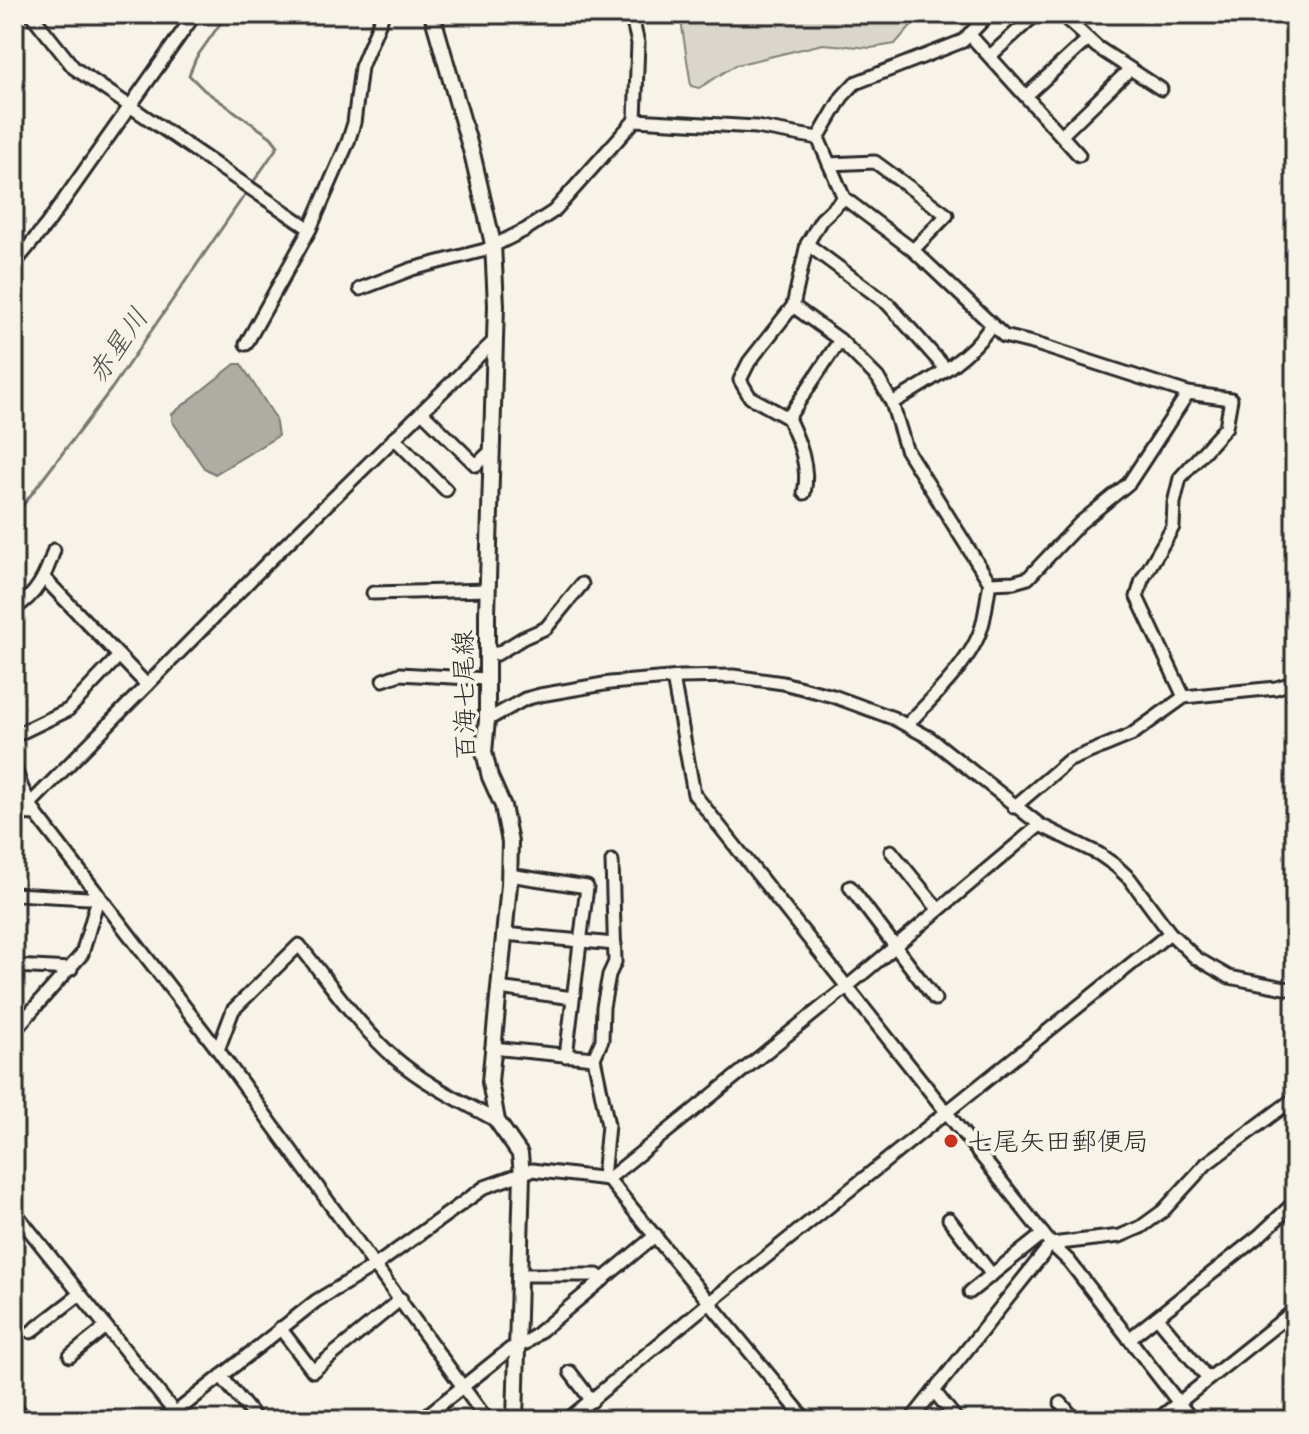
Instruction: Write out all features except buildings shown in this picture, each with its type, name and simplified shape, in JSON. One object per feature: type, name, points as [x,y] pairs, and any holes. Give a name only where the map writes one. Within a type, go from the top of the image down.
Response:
[{"type":"main road","name":"百海七尾線","points":[[432,14],[473,157],[493,244],[496,305],[484,752],[490,777],[503,806],[510,842],[490,1082],[497,1121],[520,1154],[522,1174],[515,1420]]},
{"type":"street","points":[[31,14],[74,68],[310,229]]},
{"type":"street","points":[[14,264],[47,224],[195,14]]},
{"type":"street","points":[[246,344],[310,229],[348,142],[354,123],[361,67],[383,14]]},
{"type":"street","points":[[360,289],[412,269],[485,250],[554,211],[635,120],[638,43],[631,14]]},
{"type":"street","points":[[818,138],[842,97],[855,83],[963,41],[989,14]]},
{"type":"street","points":[[990,56],[1036,14]]},
{"type":"street","points":[[1061,14],[1088,39],[1161,89]]},
{"type":"street","points":[[969,34],[1079,155]]},
{"type":"street","points":[[1026,96],[1088,39]]},
{"type":"street","points":[[1062,135],[1130,69]]},
{"type":"street","points":[[635,120],[756,127],[818,138]]},
{"type":"street","points":[[818,138],[844,198],[913,250],[1004,336],[1188,393],[1231,399],[1226,427],[1180,478],[1174,503],[1173,527],[1142,580],[1137,597],[1184,697]]},
{"type":"street","points":[[829,164],[875,162],[947,215],[913,250]]},
{"type":"street","points":[[804,493],[807,482],[801,446],[788,418],[750,397],[740,380],[749,362],[793,306],[807,244],[821,220],[844,198]]},
{"type":"street","points":[[807,244],[888,304],[946,369]]},
{"type":"street","points":[[793,306],[840,340],[878,378],[892,403],[906,449],[990,583],[982,626],[973,645],[959,667],[907,725]]},
{"type":"street","points":[[892,403],[979,344],[991,326]]},
{"type":"street","points":[[788,418],[840,340]]},
{"type":"street","points":[[14,813],[33,809],[147,685],[268,562],[494,341]]},
{"type":"street","points":[[990,583],[1028,578],[1080,523],[1120,493],[1188,393]]},
{"type":"street","points":[[422,412],[476,465],[492,450]]},
{"type":"street","points":[[394,438],[446,490]]},
{"type":"street","points":[[14,609],[26,602],[45,579],[54,550]]},
{"type":"street","points":[[45,579],[147,685]]},
{"type":"street","points":[[487,650],[497,654],[546,628],[582,584]]},
{"type":"street","points":[[373,593],[488,590]]},
{"type":"street","points":[[14,736],[68,710],[119,656]]},
{"type":"street","points":[[383,680],[400,674],[486,679]]},
{"type":"street","points":[[487,720],[525,699],[540,695],[610,683],[673,678],[733,676],[783,683],[833,696],[907,725],[930,738],[1040,825],[1099,854],[1116,866],[1130,879],[1170,933],[1196,958],[1229,977],[1295,990]]},
{"type":"street","points":[[673,678],[694,794],[1051,1244],[1069,1261],[1192,1420]]},
{"type":"street","points":[[1014,807],[1068,761],[1131,735],[1184,697],[1276,688],[1295,682]]},
{"type":"street","points":[[14,766],[18,788],[33,809],[218,1050],[487,1420]]},
{"type":"street","points":[[605,1178],[848,986],[1040,825]]},
{"type":"street","points":[[891,851],[938,909]]},
{"type":"street","points":[[605,1178],[608,1125],[594,1058],[602,1040],[603,1007],[609,975],[615,962],[612,861]]},
{"type":"street","points":[[509,875],[587,887],[566,1056]]},
{"type":"street","points":[[850,887],[935,999]]},
{"type":"street","points":[[14,894],[88,898],[99,895]]},
{"type":"street","points":[[14,1031],[82,954],[99,895]]},
{"type":"street","points":[[567,1420],[1170,933]]},
{"type":"street","points":[[504,934],[615,944]]},
{"type":"street","points":[[218,1050],[233,1010],[299,945],[380,1044],[398,1061],[452,1097],[497,1121]]},
{"type":"street","points":[[14,966],[71,969]]},
{"type":"street","points":[[498,988],[573,998]]},
{"type":"street","points":[[492,1048],[594,1058]]},
{"type":"street","points":[[911,1420],[1051,1244],[1120,1236],[1141,1227],[1163,1211],[1206,1164],[1295,1098]]},
{"type":"street","points":[[14,1211],[106,1327],[171,1416],[316,1301],[376,1265],[485,1187],[532,1170],[605,1178],[711,1301],[806,1420]]},
{"type":"street","points":[[1129,1339],[1260,1235],[1295,1202]]},
{"type":"street","points":[[949,1219],[992,1275]]},
{"type":"street","points":[[970,1292],[1043,1234]]},
{"type":"street","points":[[421,1420],[510,1349],[526,1343],[656,1235]]},
{"type":"street","points":[[519,1275],[597,1275],[603,1280]]},
{"type":"street","points":[[31,1332],[79,1295]]},
{"type":"street","points":[[280,1328],[313,1371],[401,1299]]},
{"type":"street","points":[[1157,1420],[1295,1310]]},
{"type":"street","points":[[1157,1317],[1208,1379]]},
{"type":"street","points":[[70,1356],[106,1327]]},
{"type":"street","points":[[570,1372],[592,1401]]},
{"type":"street","points":[[221,1376],[257,1420]]},
{"type":"street","points":[[934,1391],[957,1420]]},
{"type":"street","points":[[1061,1403],[1075,1420]]},
{"type":"street","points":[[14,1405],[26,1420]]},
{"type":"shaded area","points":[[680,14],[921,14],[895,44],[871,48],[823,44],[736,65],[699,88],[691,86]]},
{"type":"shaded area","points":[[235,364],[241,364],[275,417],[278,436],[215,474],[204,468],[172,421],[172,414]]},
{"type":"waterway","name":"赤星川","points":[[227,14],[196,58],[189,75],[204,90],[271,137],[278,146],[252,184]]},
{"type":"waterway","name":"赤星川","points":[[14,517],[112,388],[246,193]]},
{"type":"waterway","points":[[903,1420],[1043,1245]]},
{"type":"place","name":"七尾矢田郵便局","points":[[951,1141]]}]
